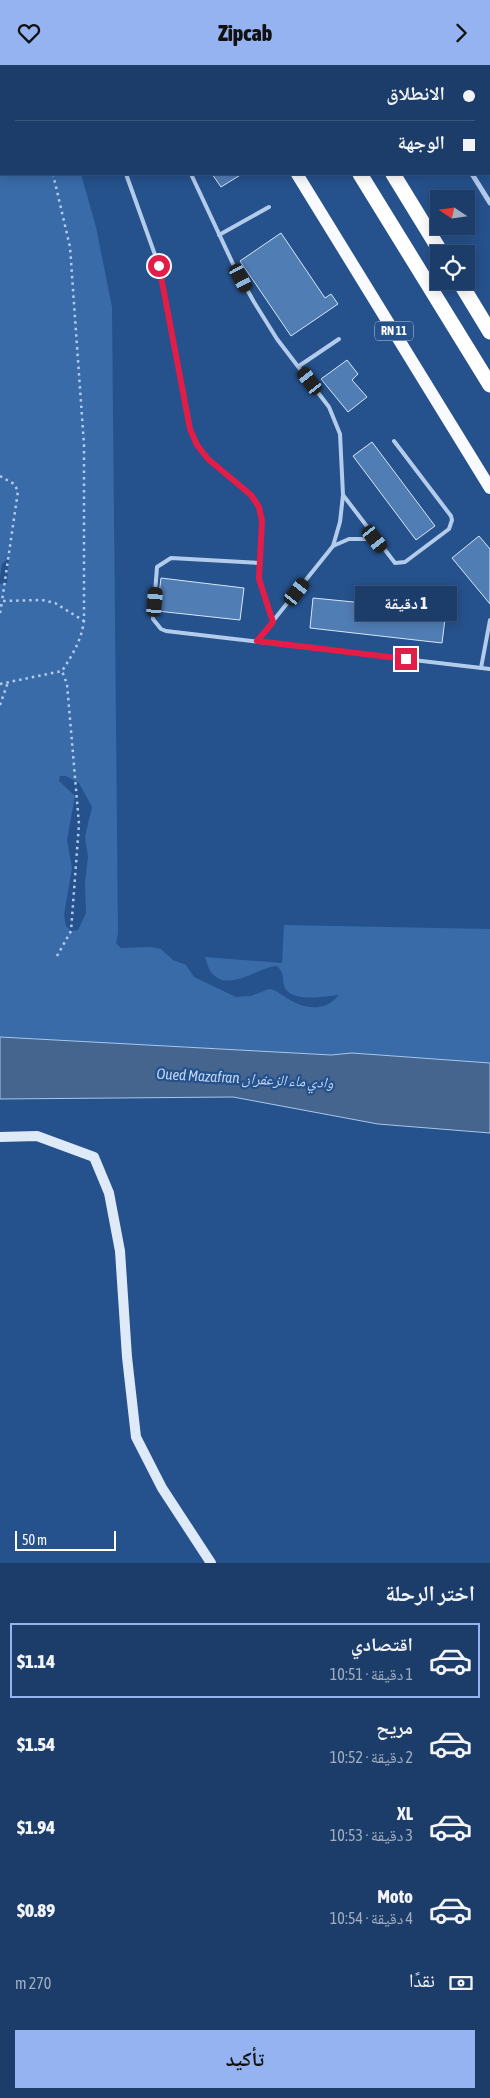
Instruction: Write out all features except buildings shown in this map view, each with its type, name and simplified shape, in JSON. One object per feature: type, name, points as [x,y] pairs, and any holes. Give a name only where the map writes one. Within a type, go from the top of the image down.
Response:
[{"type":"highway","points":[[361,175],[490,385]]},
{"type":"highway","points":[[394,175],[436,245]]},
{"type":"highway","points":[[464,290],[490,332]]},
{"type":"main road","name":"RN 11","points":[[298,175],[490,488]]},
{"type":"street","points":[[473,175],[490,203]]},
{"type":"street","points":[[0,1137],[36,1136],[94,1157],[109,1193],[120,1251],[136,1437],[162,1488],[210,1563]]},
{"type":"lane","points":[[126,175],[159,266],[190,429],[197,445],[208,459],[251,495],[259,507],[262,521],[259,563],[261,587],[273,622]]},
{"type":"lane","points":[[191,175],[219,235],[254,301],[278,339],[329,407],[340,433],[343,495],[340,522],[334,546],[257,641]]},
{"type":"lane","points":[[219,235],[270,207]]},
{"type":"lane","points":[[299,366],[339,339]]},
{"type":"lane","points":[[343,495],[392,561],[402,564],[446,532],[451,525],[451,516],[394,441]]},
{"type":"lane","points":[[334,546],[349,539],[375,539]]},
{"type":"lane","points":[[259,563],[171,557],[167,559],[157,567],[153,619],[161,629],[166,631],[490,669]]},
{"type":"lane","points":[[481,668],[490,621]]},
{"type":"path","points":[[0,684],[62,671],[78,647],[84,621],[84,435],[70,247],[53,175]]},
{"type":"path","points":[[0,477],[14,484],[18,491],[0,613]]},
{"type":"path","points":[[2,601],[42,601],[55,603],[84,621]]},
{"type":"path","points":[[57,955],[71,931],[79,824],[69,701],[67,685],[62,671]]},
{"type":"path","points":[[0,705],[8,682]]},
{"type":"shaded area","points":[[0,175],[81,175],[96,227],[112,307],[118,933],[116,943],[121,948],[151,947],[161,949],[173,960],[186,965],[194,977],[236,997],[251,996],[269,989],[303,1006],[316,1007],[328,1004],[339,995],[318,997],[295,996],[285,988],[280,969],[277,966],[269,967],[234,980],[218,978],[211,972],[205,957],[282,963],[284,925],[490,929],[490,1063],[352,1053],[331,1055],[0,1037],[0,584],[7,583],[9,558],[2,564],[0,576]],"holes":[[[60,776],[66,776],[79,783],[92,807],[85,837],[88,857],[85,882],[86,913],[78,930],[71,931],[66,926],[64,915],[72,868],[67,840],[75,796],[59,781]]]},
{"type":"water","name":"Oued Mazafran وادي ماء الزعفران","points":[[0,1037],[331,1055],[352,1053],[490,1063],[490,1133],[378,1124],[233,1097],[0,1099]]},
{"type":"route","points":[[159,266],[193,437],[202,453],[256,500],[261,513],[258,571],[261,587],[273,622],[257,641],[406,659]]}]
